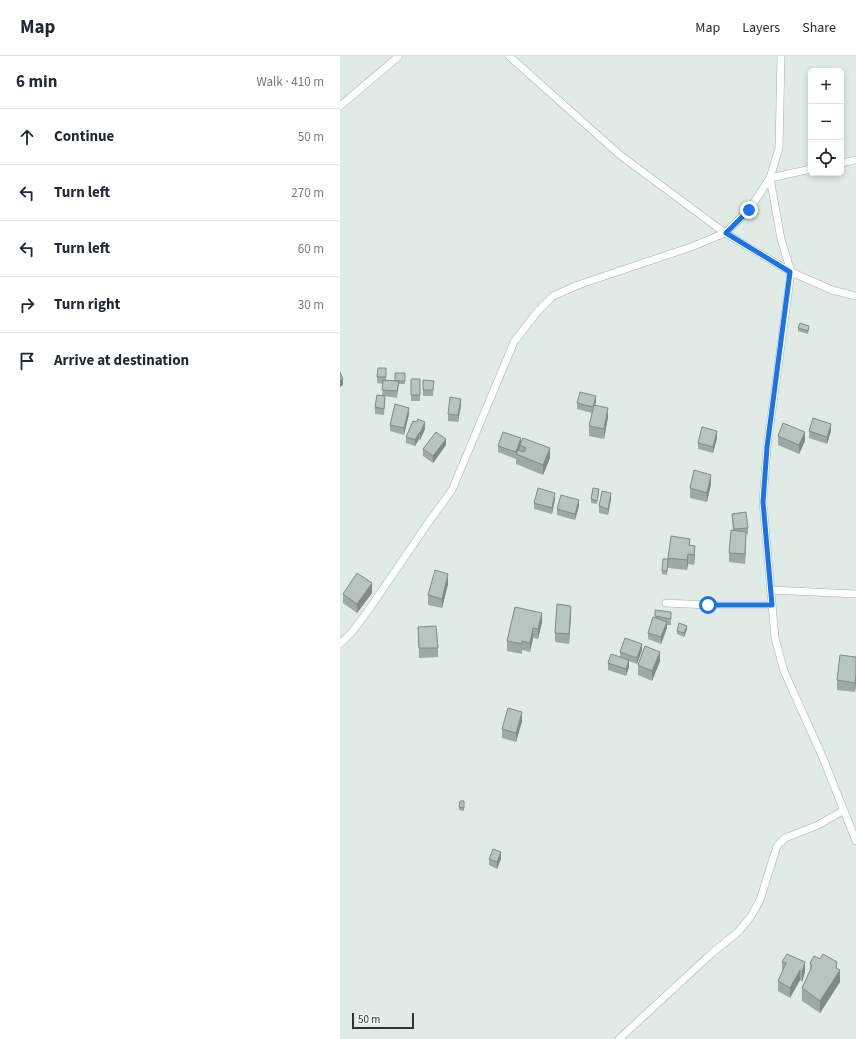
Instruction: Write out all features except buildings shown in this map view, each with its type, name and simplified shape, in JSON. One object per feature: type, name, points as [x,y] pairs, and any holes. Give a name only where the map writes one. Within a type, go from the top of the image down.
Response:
[{"type":"street","points":[[340,106],[399,56]]},
{"type":"street","points":[[509,56],[620,155],[726,233],[790,272],[832,290],[856,296]]},
{"type":"street","points":[[340,644],[353,631],[452,490],[514,342],[537,312],[553,296],[578,285],[691,247],[726,233],[749,210],[770,178],[779,148],[781,56]]},
{"type":"street","points":[[844,162],[856,160]]},
{"type":"street","points":[[770,178],[808,171]]},
{"type":"street","points":[[770,178],[780,239],[790,272],[767,447],[763,502],[775,638],[784,671],[823,758],[856,841]]},
{"type":"street","points":[[770,590],[856,594]]},
{"type":"street","points":[[666,603],[708,605],[772,605]]},
{"type":"street","points":[[619,1039],[711,954],[739,931],[751,916],[760,900],[777,846],[785,838],[818,825],[844,810]]},
{"type":"route","points":[[708,605],[772,605],[763,502],[767,447],[780,359],[790,272],[764,258],[726,233],[749,210]]}]
